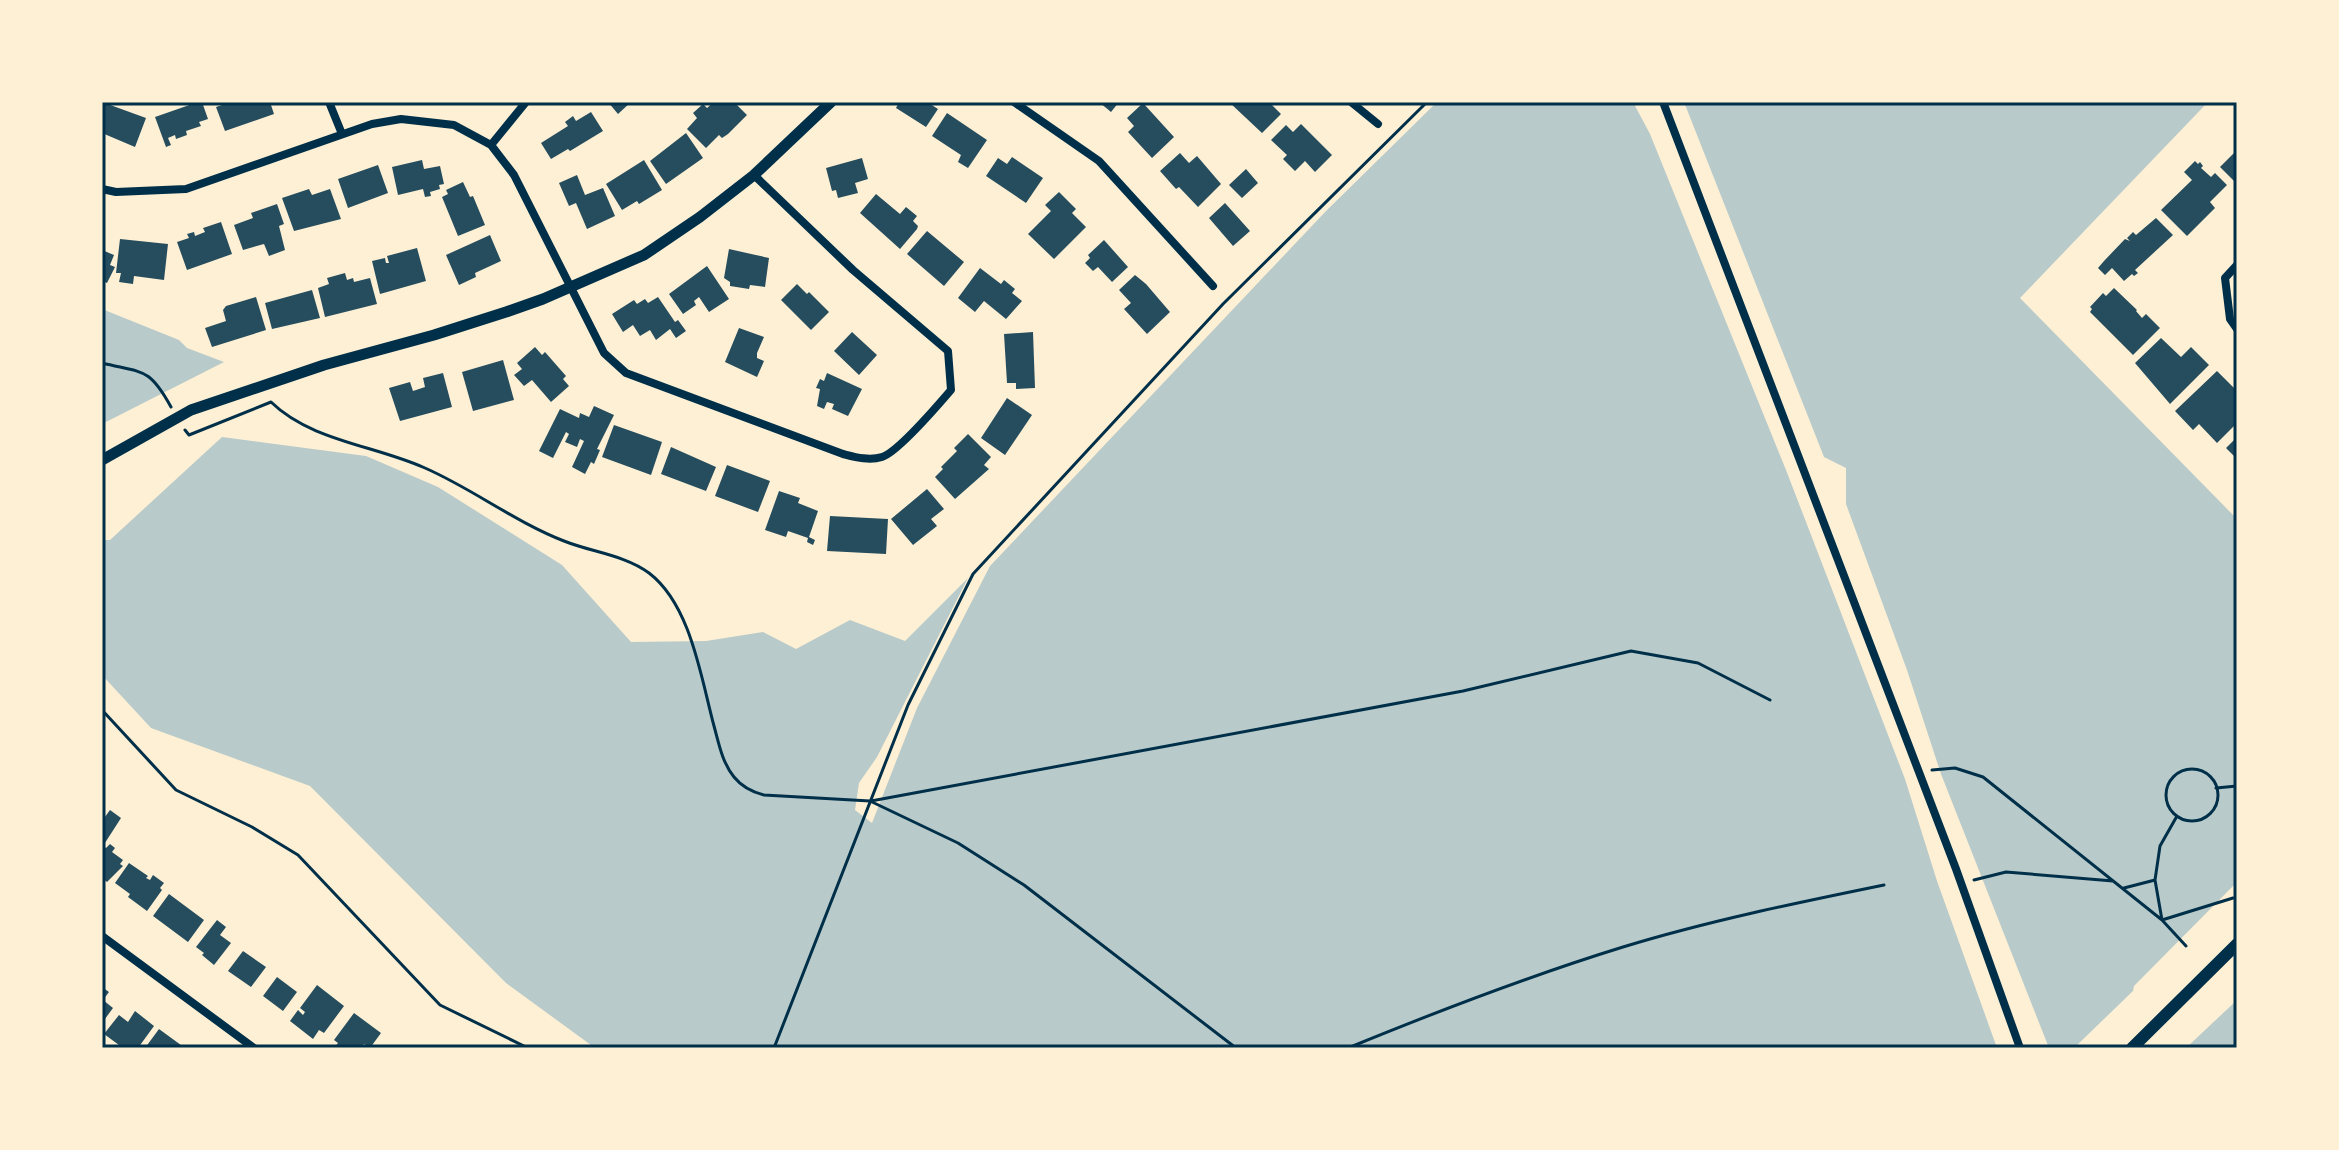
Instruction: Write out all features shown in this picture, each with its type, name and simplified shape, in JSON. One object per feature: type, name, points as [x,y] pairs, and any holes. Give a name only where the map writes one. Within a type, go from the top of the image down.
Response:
[{"type":"main road","points":[[2132,1048],[2237,944]]},
{"type":"street","points":[[329,102],[342,134]]},
{"type":"street","points":[[491,145],[526,102]]},
{"type":"street","points":[[102,460],[191,410],[262,384],[434,335],[535,302],[644,255],[754,175],[831,102]]},
{"type":"street","points":[[1014,102],[1099,161],[1213,286]]},
{"type":"street","points":[[1351,102],[1378,124]]},
{"type":"street","points":[[1663,102],[1962,883],[2020,1048]]},
{"type":"street","points":[[102,189],[116,192],[186,189],[372,124],[401,119],[454,125],[491,145],[514,175],[604,353],[626,373],[843,454],[864,459],[883,457],[922,423],[951,390],[948,351],[853,270],[754,175]]},
{"type":"street","points":[[2237,265],[2225,278],[2230,319],[2237,329]]},
{"type":"street","points":[[102,936],[254,1048]]},
{"type":"path","points":[[774,1048],[908,705],[973,574],[1223,304],[1427,102]]},
{"type":"path","points":[[102,363],[146,372],[160,388],[189,435],[271,402],[286,417],[305,427],[426,468],[543,532],[647,571],[665,589],[687,629],[724,761],[734,778],[753,792],[764,795],[870,801],[1463,691],[1631,651],[1698,663],[1770,700]]},
{"type":"path","points":[[102,710],[176,790],[252,827],[298,855],[440,1005],[528,1048]]},
{"type":"path","points":[[1918,773],[1955,768],[1983,777],[2162,920],[2186,946]]},
{"type":"path","points":[[2189,770],[2202,771],[2216,788],[2216,804],[2206,816],[2192,821],[2170,810],[2166,798],[2168,785],[2176,774],[2189,770]]},
{"type":"path","points":[[2216,788],[2237,786]]},
{"type":"path","points":[[870,801],[958,843],[1024,885],[1236,1048]]},
{"type":"path","points":[[2162,920],[2155,880],[2160,846],[2177,816]]},
{"type":"path","points":[[1962,883],[2006,872],[2113,881]]},
{"type":"path","points":[[2122,888],[2155,880]]},
{"type":"path","points":[[1348,1048],[1450,1006],[1624,947],[1791,904],[1884,885]]},
{"type":"path","points":[[2162,920],[2233,898]]},
{"type":"shaded area","points":[[1437,102],[1633,102],[1650,134],[1786,470],[1905,779],[1937,881],[1997,1048],[595,1048],[506,983],[310,786],[151,728],[102,675],[102,540],[110,540],[222,437],[366,456],[438,487],[562,565],[631,642],[706,641],[763,632],[796,649],[850,620],[905,641],[968,578],[877,757],[859,783],[855,810],[872,823],[917,708],[990,566],[1326,211]]},
{"type":"shaded area","points":[[1684,102],[2208,102],[2020,298],[2237,519],[2237,882],[2074,1048],[2049,1048],[1941,774],[1907,670],[1846,504],[1846,468],[1824,457]]},
{"type":"shaded area","points":[[102,309],[179,340],[187,348],[224,362],[102,424]]},
{"type":"shaded area","points":[[2237,1000],[2237,1048],[2186,1048]]},
{"type":"building","points":[[102,102],[146,118],[135,147],[102,133]]},
{"type":"building","points":[[202,102],[208,119],[199,122],[201,126],[186,131],[187,135],[168,138],[171,145],[166,147],[155,117]]},
{"type":"building","points":[[231,102],[270,102],[274,114],[225,131],[216,107]]},
{"type":"building","points":[[608,102],[631,102],[618,114]]},
{"type":"building","points":[[714,102],[734,102],[747,115],[728,134],[722,138],[719,135],[706,148],[687,129],[697,118],[693,113],[703,104],[707,108]]},
{"type":"building","points":[[899,102],[927,102],[938,109],[926,127],[896,108]]},
{"type":"building","points":[[1099,102],[1119,102],[1111,112]]},
{"type":"building","points":[[1229,102],[1269,102],[1281,114],[1262,133]]},
{"type":"building","points":[[1143,103],[1174,137],[1152,158],[1128,132],[1134,126],[1127,118]]},
{"type":"building","points":[[591,112],[603,131],[551,159],[541,143],[568,126],[565,122],[573,116],[576,121]]},
{"type":"building","points":[[947,113],[987,140],[968,168],[958,162],[961,155],[932,136]]},
{"type":"building","points":[[1301,124],[1332,155],[1315,172],[1305,161],[1295,171],[1283,159],[1287,155],[1271,140],[1286,125],[1293,132]]},
{"type":"building","points":[[686,133],[703,158],[666,184],[650,161]]},
{"type":"building","points":[[2237,150],[2237,184],[2220,167]]},
{"type":"building","points":[[1180,153],[1189,163],[1197,156],[1221,184],[1198,207],[1160,171]]},
{"type":"building","points":[[1012,157],[1043,178],[1026,203],[986,176],[998,158],[1007,164]]},
{"type":"building","points":[[862,158],[868,179],[855,183],[858,193],[838,198],[836,190],[832,191],[826,168]]},
{"type":"building","points":[[422,160],[424,169],[440,166],[444,184],[430,192],[431,196],[425,197],[423,189],[398,195],[392,167]]},
{"type":"building","points":[[644,160],[662,190],[622,210],[606,184]]},
{"type":"building","points":[[2195,161],[2200,162],[2201,168],[2211,177],[2215,173],[2227,185],[2210,202],[2215,208],[2187,236],[2161,210],[2192,180],[2184,172]]},
{"type":"building","points":[[378,165],[388,193],[348,208],[338,179]]},
{"type":"building","points":[[1246,169],[1258,183],[1242,198],[1229,185]]},
{"type":"building","points":[[577,175],[585,195],[603,188],[615,216],[587,229],[576,203],[569,206],[559,183]]},
{"type":"building","points":[[463,182],[470,197],[473,196],[485,225],[458,236],[442,197],[448,194],[446,190]]},
{"type":"building","points":[[309,189],[312,195],[330,189],[341,219],[294,231],[282,198]]},
{"type":"building","points":[[1059,192],[1076,209],[1072,213],[1086,227],[1054,259],[1028,234],[1051,211],[1045,205]]},
{"type":"building","points":[[876,194],[900,214],[906,207],[917,216],[913,221],[917,229],[900,249],[860,213]]},
{"type":"building","points":[[1225,203],[1250,231],[1233,246],[1209,218]]},
{"type":"building","points":[[277,204],[284,224],[279,226],[285,250],[269,256],[264,244],[243,250],[234,225],[253,218],[251,213]]},
{"type":"building","points":[[2156,218],[2173,235],[2135,270],[2138,273],[2124,281],[2112,268],[2105,275],[2098,268],[2125,239],[2130,241],[2127,238],[2133,232],[2136,235]]},
{"type":"building","points":[[221,222],[232,254],[187,270],[177,242],[189,238],[187,234],[194,232],[195,236],[205,232],[203,228]]},
{"type":"building","points":[[927,231],[964,262],[944,286],[907,254]]},
{"type":"building","points":[[490,235],[501,261],[475,273],[476,277],[459,285],[446,255]]},
{"type":"building","points":[[120,239],[168,244],[164,280],[134,276],[133,284],[119,282],[121,273],[116,273]]},
{"type":"building","points":[[1104,240],[1128,267],[1112,282],[1098,267],[1093,271],[1085,263],[1090,258],[1088,255]]},
{"type":"building","points":[[417,248],[426,281],[380,294],[372,261],[385,258],[389,263],[387,256]]},
{"type":"building","points":[[729,249],[769,258],[765,287],[750,285],[749,289],[730,286],[724,278]]},
{"type":"building","points":[[102,250],[114,255],[110,265],[115,267],[107,283],[102,281]]},
{"type":"building","points":[[707,266],[729,299],[709,312],[699,297],[694,301],[696,305],[683,314],[669,294]]},
{"type":"building","points":[[980,268],[1001,284],[1004,280],[1015,289],[1012,293],[1022,301],[1006,319],[984,301],[975,312],[958,298]]},
{"type":"building","points":[[345,273],[347,280],[353,278],[354,282],[370,278],[377,304],[325,317],[318,288],[329,284],[327,278]]},
{"type":"building","points":[[1135,275],[1170,312],[1147,334],[1124,309],[1131,303],[1119,290]]},
{"type":"building","points":[[797,284],[829,312],[811,330],[781,300]]},
{"type":"building","points":[[2114,288],[2142,318],[2146,314],[2160,328],[2133,355],[2090,312],[2090,307],[2103,293],[2106,296]]},
{"type":"building","points":[[312,290],[320,318],[272,329],[265,303]]},
{"type":"building","points":[[256,297],[266,330],[212,347],[205,328],[226,321],[223,310],[226,306]]},
{"type":"building","points":[[658,297],[675,322],[678,320],[686,331],[676,338],[670,329],[656,340],[650,330],[640,336],[633,325],[623,332],[612,314],[634,300],[637,304],[645,299],[648,303]]},
{"type":"building","points":[[739,328],[764,337],[757,358],[764,361],[757,377],[725,362]]},
{"type":"building","points":[[852,332],[877,355],[859,375],[834,351]]},
{"type":"building","points":[[1033,332],[1035,388],[1016,389],[1016,383],[1007,383],[1004,334]]},
{"type":"building","points":[[2161,338],[2181,357],[2191,347],[2209,365],[2170,404],[2135,363]]},
{"type":"building","points":[[535,347],[542,355],[545,352],[566,376],[563,379],[569,386],[551,402],[532,380],[524,386],[514,375],[522,369],[517,363]]},
{"type":"building","points":[[503,360],[514,400],[473,411],[462,372]]},
{"type":"building","points":[[2217,371],[2237,391],[2237,423],[2217,443],[2199,424],[2193,430],[2175,411]]},
{"type":"building","points":[[443,373],[452,407],[400,421],[389,388],[410,382],[413,391],[425,387],[423,378]]},
{"type":"building","points":[[827,373],[862,389],[848,416],[832,409],[834,404],[827,402],[824,409],[817,406],[820,389],[816,388]]},
{"type":"building","points":[[1007,398],[1032,415],[1005,455],[981,438]]},
{"type":"building","points":[[594,406],[614,415],[597,449],[600,450],[594,464],[591,462],[585,474],[572,467],[584,441],[580,439],[577,447],[565,442],[569,434],[566,432],[553,458],[539,451],[560,409],[579,418],[580,413],[589,417]]},
{"type":"building","points":[[614,425],[662,442],[651,475],[602,457]]},
{"type":"building","points":[[968,434],[991,457],[984,465],[989,469],[955,499],[935,477],[957,451],[954,448]]},
{"type":"building","points":[[2237,437],[2237,459],[2226,448]]},
{"type":"building","points":[[671,447],[716,467],[706,491],[661,474]]},
{"type":"building","points":[[727,465],[770,481],[758,512],[715,496]]},
{"type":"building","points":[[927,489],[944,509],[931,519],[937,526],[913,545],[891,519]]},
{"type":"building","points":[[779,491],[800,498],[798,503],[818,511],[809,537],[815,540],[813,545],[807,542],[808,538],[788,531],[786,537],[765,530]]},
{"type":"building","points":[[830,516],[888,519],[886,554],[827,551]]},
{"type":"building","points":[[110,810],[121,818],[103,846],[106,848],[110,844],[115,848],[112,852],[123,860],[120,864],[123,866],[107,882],[102,878],[102,838],[105,834],[102,832],[102,821]]},
{"type":"building","points":[[129,863],[148,876],[146,878],[150,880],[153,875],[164,883],[147,911],[115,883]]},
{"type":"building","points":[[169,894],[204,920],[188,942],[153,916]]},
{"type":"building","points":[[217,920],[226,927],[220,935],[231,943],[214,965],[196,947]]},
{"type":"building","points":[[243,951],[266,967],[251,987],[228,971]]},
{"type":"building","points":[[277,977],[297,992],[283,1011],[263,996]]},
{"type":"building","points":[[317,985],[344,1006],[324,1033],[319,1030],[313,1039],[290,1021],[298,1010],[303,1015],[305,1012],[300,1008]]},
{"type":"building","points":[[102,987],[109,992],[103,1000],[113,1008],[102,1023]]},
{"type":"building","points":[[135,1011],[154,1026],[138,1048],[123,1048],[104,1034],[119,1015],[128,1022]]},
{"type":"building","points":[[354,1013],[381,1033],[370,1048],[364,1044],[361,1048],[334,1048],[338,1043],[334,1040]]},
{"type":"building","points":[[159,1029],[185,1048],[145,1048]]}]
